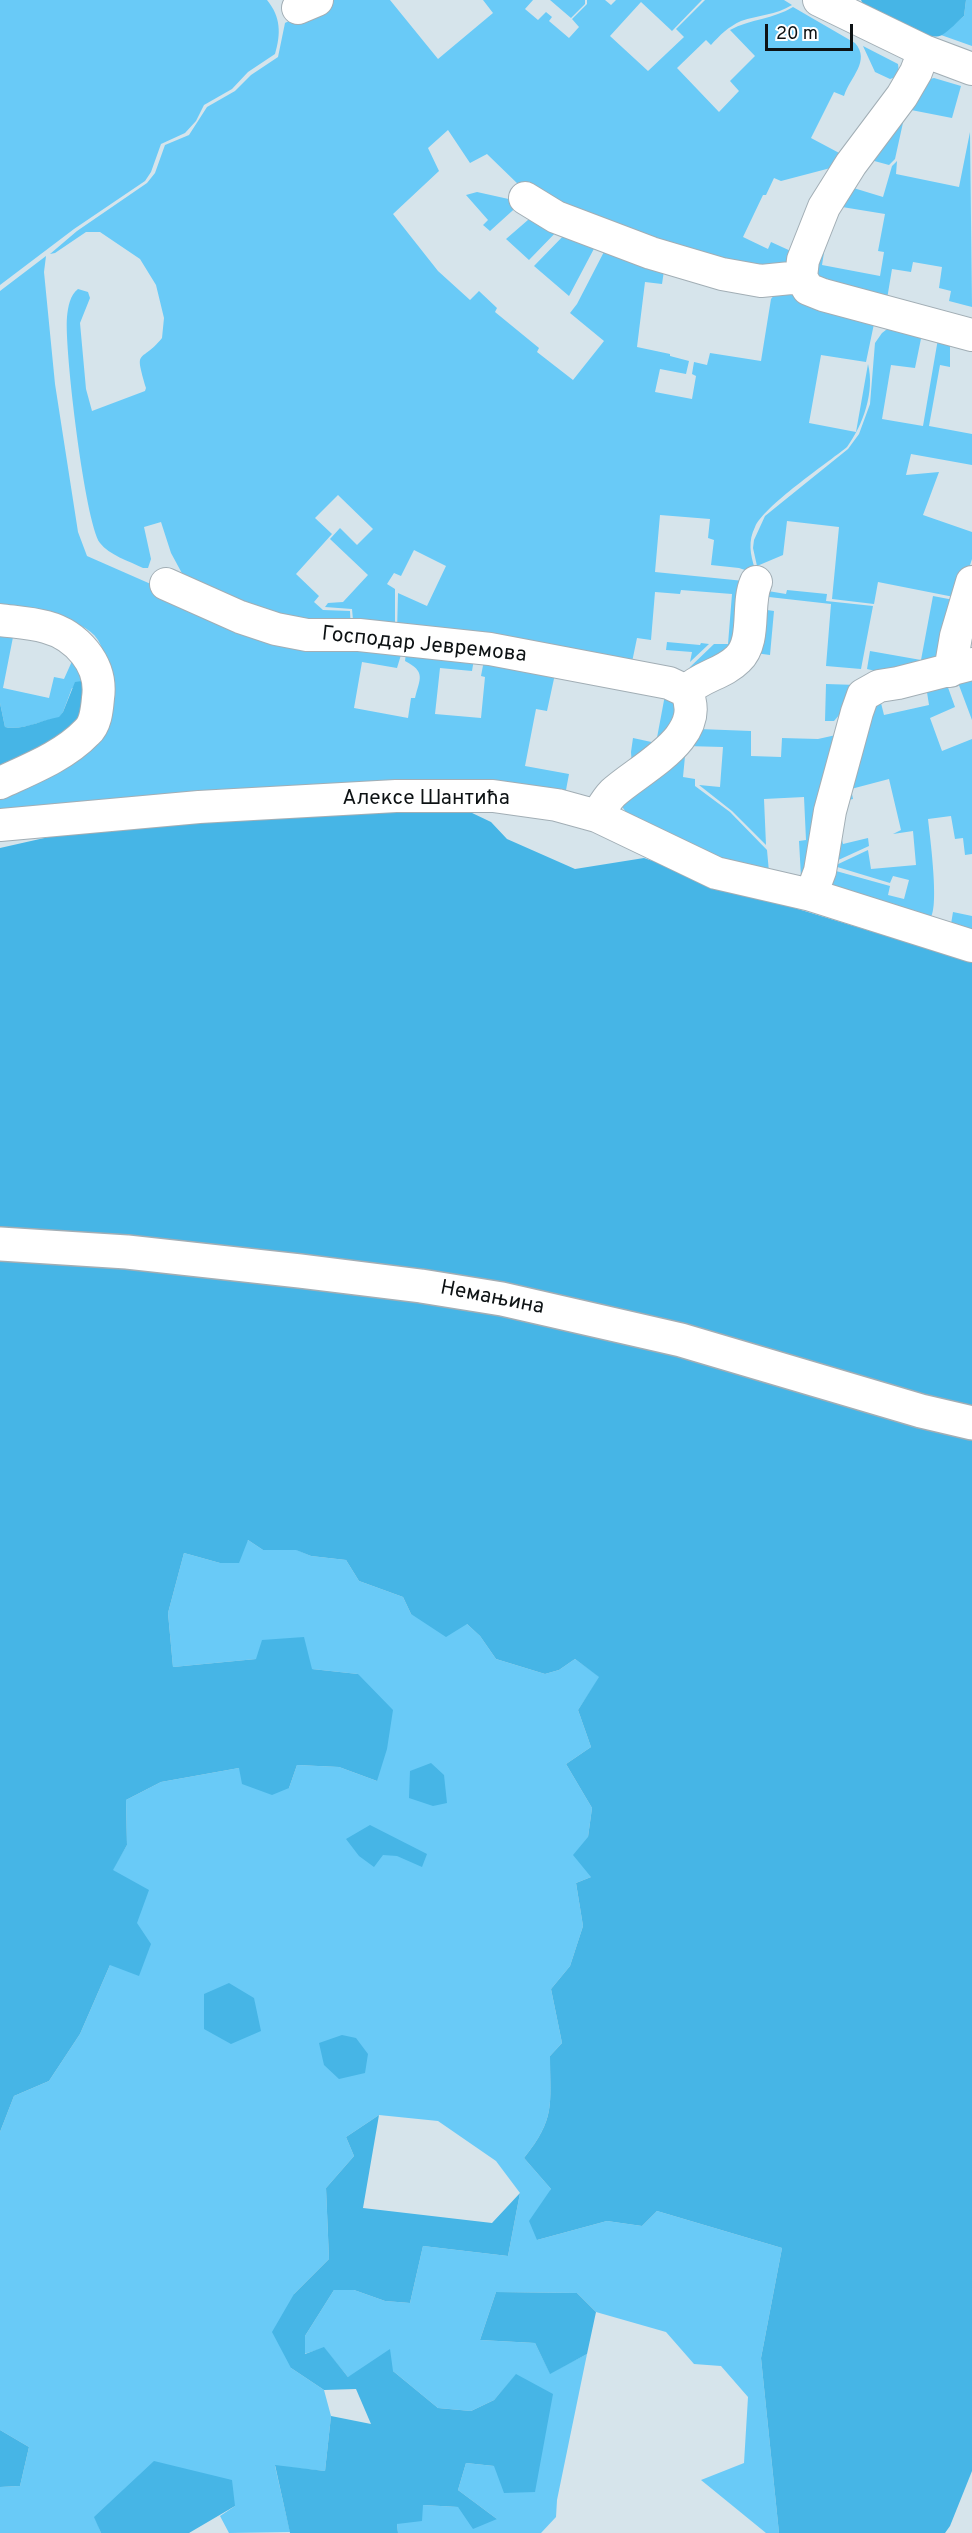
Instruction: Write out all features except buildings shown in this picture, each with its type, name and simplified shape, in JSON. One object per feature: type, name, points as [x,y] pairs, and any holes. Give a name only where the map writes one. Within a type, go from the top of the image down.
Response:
[{"type":"main road","name":"Немањина","points":[[0,1244],[127,1252],[300,1270],[502,1299],[681,1340],[921,1411],[972,1423]]},
{"type":"street","points":[[819,0],[924,51],[972,69]]},
{"type":"street","points":[[924,51],[916,72],[902,96],[851,164],[824,207],[803,260],[801,277],[808,289],[823,295],[972,335]]},
{"type":"street","points":[[525,198],[556,217],[651,253],[722,274],[761,281],[801,277]]},
{"type":"street","points":[[597,816],[613,793],[655,761],[684,732],[692,712],[691,701],[686,691],[697,680],[728,667],[740,658],[745,648],[756,582]]},
{"type":"street","points":[[811,895],[820,871],[830,811],[863,695],[879,686],[961,667],[956,636],[972,582]]},
{"type":"street","name":"Господар Јевремова","points":[[166,584],[240,617],[276,629],[307,634],[359,635],[490,649],[669,683],[686,691]]},
{"type":"street","points":[[0,620],[47,627],[78,643],[94,665],[99,690],[96,713],[89,730],[53,756],[0,783]]},
{"type":"street","name":"Алексе Шантића","points":[[0,825],[199,807],[396,796],[493,796],[557,805],[597,816],[716,873],[811,895],[972,946]]},
{"type":"shaded area","points":[[0,0],[267,0],[275,13],[279,33],[275,54],[248,72],[232,89],[204,105],[196,121],[185,133],[161,144],[151,172],[145,181],[74,229],[0,285]]},
{"type":"shaded area","points":[[329,0],[390,0],[438,59],[493,13],[483,0],[533,0],[525,9],[538,20],[546,12],[552,17],[549,21],[569,38],[579,27],[572,19],[587,4],[587,0],[605,0],[611,5],[616,0],[702,0],[672,31],[641,2],[610,36],[648,71],[684,37],[676,29],[705,0],[784,0],[792,5],[780,11],[736,23],[711,45],[706,40],[677,68],[719,112],[739,91],[730,81],[755,56],[730,30],[793,7],[855,43],[861,56],[858,69],[844,96],[834,92],[811,138],[843,155],[842,165],[781,181],[774,178],[766,195],[763,195],[743,237],[768,249],[771,242],[793,252],[790,267],[730,268],[521,187],[487,154],[470,163],[448,130],[428,148],[439,171],[393,214],[438,271],[470,300],[479,291],[497,308],[495,312],[539,348],[537,352],[573,380],[604,341],[570,313],[607,246],[665,264],[662,284],[645,282],[637,347],[670,354],[670,356],[689,361],[686,374],[660,369],[655,392],[692,399],[696,376],[692,374],[694,362],[707,365],[710,353],[761,361],[771,299],[775,294],[789,293],[875,319],[866,362],[821,355],[809,423],[856,432],[868,364],[869,397],[863,418],[858,429],[847,447],[796,486],[761,518],[755,527],[751,542],[755,569],[751,572],[739,568],[711,565],[714,540],[708,538],[710,519],[660,515],[655,572],[744,581],[731,651],[689,668],[714,644],[728,644],[732,594],[681,590],[680,594],[655,592],[651,640],[637,638],[631,667],[397,633],[398,593],[427,606],[446,566],[414,550],[401,576],[394,573],[387,584],[395,589],[395,633],[354,631],[352,609],[325,607],[328,603],[343,602],[368,575],[330,539],[340,528],[357,545],[373,529],[338,495],[315,518],[332,534],[296,574],[319,596],[314,602],[323,610],[350,611],[351,631],[307,631],[184,577],[171,553],[161,522],[144,527],[151,559],[148,568],[143,568],[120,557],[100,543],[88,503],[77,434],[67,335],[70,302],[78,289],[88,292],[90,298],[80,323],[86,389],[92,411],[145,391],[140,366],[141,357],[162,338],[164,318],[156,285],[140,259],[100,232],[86,232],[50,254],[77,231],[147,183],[155,173],[165,145],[189,135],[207,107],[235,91],[251,75],[278,57],[285,23]]},
{"type":"shaded area","points":[[550,0],[585,0],[585,4],[571,18]]},
{"type":"shaded area","points":[[861,0],[966,0],[964,16],[945,33],[934,37],[902,26],[863,4]]},
{"type":"shaded area","points":[[966,0],[972,0],[972,46],[941,35],[964,16]]},
{"type":"shaded area","points":[[863,46],[898,64],[899,73],[896,77],[890,79],[875,72]]},
{"type":"shaded area","points":[[934,78],[961,86],[952,118],[906,109],[895,159],[889,165],[867,159],[926,80]]},
{"type":"shaded area","points":[[970,132],[972,307],[949,301],[951,291],[939,288],[942,267],[913,262],[911,272],[892,269],[886,305],[814,279],[822,238],[826,240],[822,265],[880,276],[884,252],[878,251],[885,214],[836,206],[847,186],[883,197],[892,166],[897,161],[896,174],[959,187]]},
{"type":"shaded area","points":[[477,192],[522,202],[490,231],[483,225],[488,220],[466,195]]},
{"type":"shaded area","points":[[536,213],[562,226],[529,260],[506,239]]},
{"type":"shaded area","points":[[569,230],[597,243],[569,296],[534,266]]},
{"type":"shaded area","points":[[46,256],[44,272],[55,384],[78,532],[87,556],[260,632],[281,638],[404,645],[397,668],[362,662],[354,708],[408,718],[411,698],[415,698],[420,676],[412,665],[405,661],[407,645],[475,653],[472,671],[440,668],[435,714],[481,718],[485,677],[481,676],[485,655],[671,693],[679,703],[681,714],[672,736],[653,756],[632,767],[633,738],[656,743],[665,695],[555,674],[547,711],[536,709],[525,766],[569,774],[566,790],[495,787],[353,788],[212,796],[0,814],[0,791],[87,744],[102,724],[108,701],[104,654],[98,640],[91,632],[80,625],[53,617],[0,610],[0,291]]},
{"type":"shaded area","points":[[895,323],[923,329],[915,368],[891,365],[882,419],[923,426],[939,333],[950,336],[950,367],[940,365],[929,426],[972,434],[972,465],[911,454],[906,475],[939,472],[923,515],[972,532],[972,559],[959,598],[878,582],[874,604],[832,599],[839,527],[787,521],[783,555],[757,566],[753,548],[754,540],[765,516],[848,449],[859,434],[870,404],[875,343],[882,333]]},
{"type":"shaded area","points":[[762,590],[786,594],[787,590],[827,594],[826,601],[873,606],[861,669],[826,666],[831,604],[760,596]]},
{"type":"shaded area","points":[[933,596],[959,601],[942,662],[884,673],[867,669],[870,651],[921,660]]},
{"type":"shaded area","points":[[760,609],[774,611],[770,655],[755,653]]},
{"type":"shaded area","points":[[0,626],[14,632],[3,688],[49,698],[54,677],[64,679],[77,650],[92,689],[72,688],[59,718],[26,726],[5,727],[0,703]]},
{"type":"shaded area","points":[[667,642],[709,644],[690,662],[692,652],[666,650]]},
{"type":"shaded area","points":[[972,677],[972,720],[957,680]]},
{"type":"shaded area","points":[[82,681],[89,719],[0,773],[0,703],[5,727],[18,728],[32,725],[59,717],[75,682]]},
{"type":"shaded area","points":[[946,682],[955,707],[930,718],[942,751],[972,739],[972,854],[965,855],[963,838],[955,839],[951,816],[928,819],[934,885],[931,917],[829,885],[836,871],[890,886],[888,895],[904,899],[909,880],[893,876],[890,883],[834,866],[868,850],[871,869],[916,865],[913,831],[893,834],[901,830],[889,779],[851,789],[853,799],[843,801],[863,724],[880,699],[884,715],[929,705],[926,686]]},
{"type":"shaded area","points":[[826,684],[857,685],[852,700],[834,721],[825,721]]},
{"type":"shaded area","points":[[699,729],[751,731],[751,756],[781,757],[782,738],[818,739],[836,735],[813,864],[801,877],[799,841],[806,840],[804,797],[764,799],[766,845],[732,811],[699,785],[720,787],[723,747],[686,746],[683,777],[695,779],[695,786],[730,812],[767,850],[769,872],[725,861],[628,815],[623,808],[622,801]]},
{"type":"shaded area","points":[[423,806],[470,812],[491,822],[507,839],[575,869],[644,858],[752,895],[972,962],[972,2471],[945,2533],[779,2533],[761,2358],[782,2248],[657,2211],[642,2226],[607,2221],[537,2240],[529,2221],[551,2189],[524,2158],[542,2132],[546,2121],[550,2099],[550,2056],[562,2043],[551,1989],[570,1966],[583,1926],[576,1883],[591,1877],[573,1855],[588,1837],[592,1808],[566,1764],[591,1747],[578,1710],[599,1677],[575,1659],[559,1670],[545,1674],[496,1659],[480,1636],[467,1624],[446,1637],[411,1614],[403,1597],[359,1581],[346,1560],[311,1556],[296,1550],[263,1550],[248,1540],[239,1563],[220,1563],[184,1553],[168,1613],[173,1667],[256,1659],[262,1640],[304,1637],[312,1669],[358,1674],[393,1710],[387,1749],[377,1781],[339,1767],[297,1765],[289,1788],[272,1795],[242,1784],[239,1768],[161,1782],[126,1800],[127,1845],[113,1870],[149,1890],[137,1923],[151,1944],[139,1976],[110,1965],[80,2034],[49,2081],[14,2096],[0,2132],[0,848],[62,834],[224,817]]},
{"type":"shaded area","points":[[837,820],[843,844],[868,838],[869,846],[834,862]]},
{"type":"shaded area","points":[[953,912],[972,916],[972,930],[951,924]]},
{"type":"shaded area","points":[[248,1540],[263,1550],[297,1550],[311,1556],[346,1560],[359,1581],[403,1597],[411,1614],[467,1624],[480,1636],[496,1659],[545,1674],[559,1670],[575,1659],[600,1677],[578,1710],[591,1747],[566,1764],[592,1808],[588,1837],[591,1877],[576,1883],[583,1926],[570,1966],[551,1989],[562,2043],[550,2056],[550,2099],[546,2121],[542,2132],[524,2158],[551,2189],[537,2240],[607,2221],[642,2226],[657,2211],[782,2248],[761,2358],[779,2533],[766,2533],[701,2480],[744,2463],[748,2397],[721,2366],[694,2364],[666,2332],[596,2312],[577,2293],[496,2292],[480,2340],[535,2343],[550,2373],[587,2354],[557,2500],[556,2517],[541,2533],[398,2533],[397,2524],[423,2505],[458,2507],[497,2519],[458,2490],[466,2463],[494,2466],[516,2375],[494,2400],[471,2411],[438,2408],[393,2371],[348,2377],[324,2348],[304,2354],[305,2336],[334,2290],[354,2290],[385,2301],[410,2303],[423,2246],[508,2256],[520,2193],[496,2161],[438,2121],[379,2115],[346,2137],[354,2156],[326,2188],[329,2259],[294,2294],[291,2368],[324,2390],[331,2416],[325,2471],[275,2466],[290,2532],[229,2533],[220,2516],[235,2506],[95,2517],[101,2533],[0,2533],[0,2487],[20,2486],[29,2447],[0,2430],[0,2132],[14,2096],[49,2081],[80,2034],[110,1965],[137,1923],[112,1870],[127,1845],[126,1800],[161,1782],[239,1768],[289,1788],[297,1765],[339,1767],[377,1781],[358,1674],[256,1659],[173,1667],[168,1613],[184,1553],[220,1563]]},
{"type":"shaded area","points":[[431,1763],[444,1775],[447,1803],[433,1806],[409,1798],[410,1771]]},
{"type":"shaded area","points":[[370,1825],[427,1854],[422,1867],[397,1856],[383,1855],[374,1867],[359,1856],[346,1839]]},
{"type":"shaded area","points":[[229,1983],[254,1998],[261,2031],[231,2044],[204,2029],[204,1994]]},
{"type":"shaded area","points":[[342,2035],[356,2038],[368,2054],[365,2073],[339,2079],[324,2065],[319,2043]]},
{"type":"shaded area","points":[[379,2115],[363,2208],[492,2223],[520,2193],[508,2256],[423,2246],[410,2303],[385,2301],[354,2290],[334,2290],[305,2336],[305,2354],[324,2347],[348,2377],[390,2349],[393,2371],[438,2408],[471,2411],[494,2400],[516,2374],[553,2394],[535,2492],[504,2493],[494,2466],[466,2463],[458,2490],[497,2519],[473,2529],[458,2507],[423,2505],[422,2521],[397,2524],[398,2533],[290,2533],[275,2465],[325,2471],[331,2416],[371,2424],[356,2389],[324,2390],[291,2368],[272,2332],[294,2294],[329,2259],[326,2188],[354,2156],[346,2137]]},
{"type":"shaded area","points":[[496,2292],[577,2293],[596,2312],[587,2354],[550,2374],[535,2343],[480,2340]]},
{"type":"shaded area","points":[[0,2430],[29,2447],[20,2486],[0,2487]]},
{"type":"shaded area","points":[[154,2461],[232,2480],[235,2506],[189,2533],[101,2533],[94,2517]]}]
